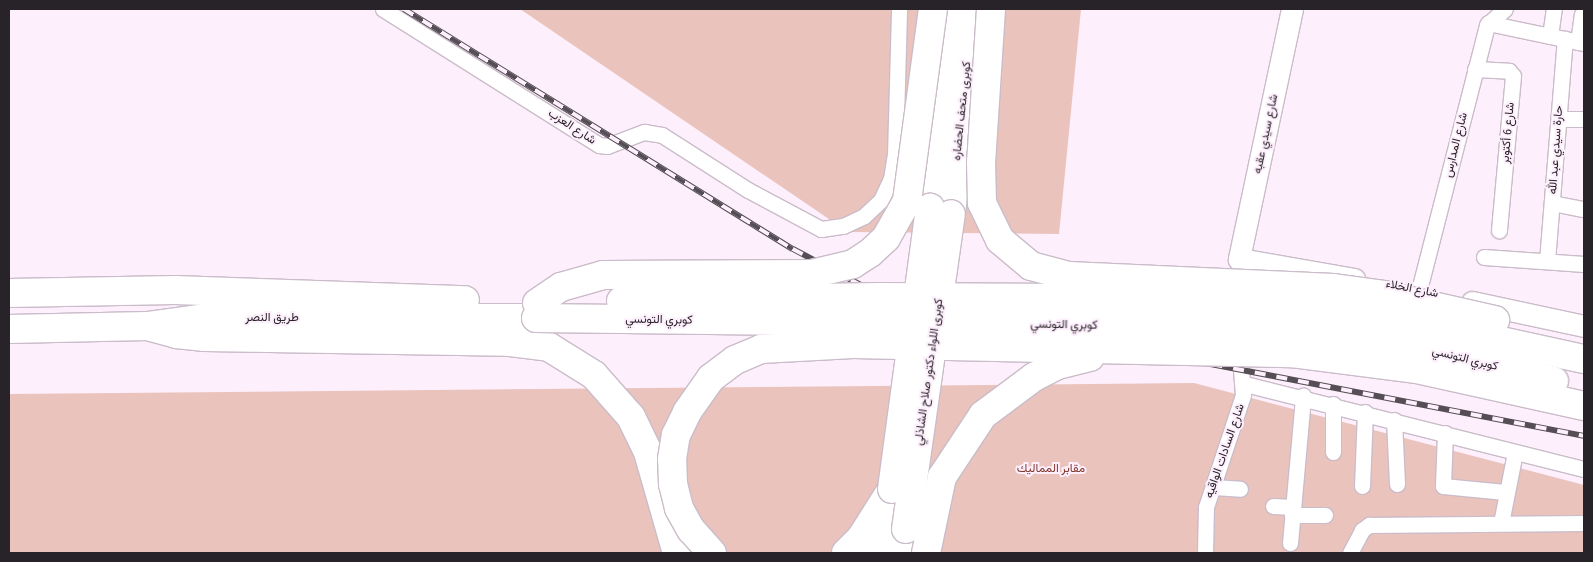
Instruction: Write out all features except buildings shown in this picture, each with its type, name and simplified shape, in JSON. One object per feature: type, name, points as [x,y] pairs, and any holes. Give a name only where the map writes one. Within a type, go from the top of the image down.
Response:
[{"type":"highway","points":[[536,311],[561,287],[603,275],[812,274],[853,264],[870,253],[886,238],[907,201],[933,9]]},
{"type":"highway","name":"كوبرى متحف الحضاره","points":[[941,211],[953,9]]},
{"type":"highway","name":"كوبرى متحف الحضاره","points":[[941,211],[973,9]]},
{"type":"highway","points":[[991,9],[981,162],[982,203],[1000,240],[1031,266],[1069,276],[1273,284],[1384,295],[1584,326]]},
{"type":"highway","name":"كوبرى اللواء دكتور صلاح الشاذلي","points":[[881,553],[941,211]]},
{"type":"highway","name":"كوبرى اللواء دكتور صلاح الشاذلي","points":[[904,541],[941,211]]},
{"type":"highway","name":"طريق النصر","points":[[9,293],[175,290],[536,311]]},
{"type":"highway","name":"كوبري التونسي","points":[[536,311],[880,297],[1229,299],[1382,315],[1584,359]]},
{"type":"highway","name":"طريق النصر","points":[[9,329],[147,326],[206,318],[536,311]]},
{"type":"highway","name":"كوبري التونسي","points":[[536,311],[1236,326],[1332,331],[1380,338],[1584,388]]},
{"type":"highway","points":[[147,326],[176,334],[206,337],[510,342],[549,347],[594,375],[631,417],[650,460],[676,553]]},
{"type":"highway","points":[[712,553],[691,530],[679,508],[673,484],[672,460],[676,435],[702,388],[723,368],[748,354],[782,346],[853,344],[1292,353],[1371,361],[1584,406]]},
{"type":"highway","points":[[926,553],[942,477],[983,415],[1021,384],[1058,366],[1133,350]]},
{"type":"highway","points":[[846,553],[861,538],[892,489]]},
{"type":"street","name":"شارع العزب","points":[[383,9],[599,145],[607,146],[644,132],[662,136],[748,190],[821,229],[843,226],[864,216],[880,200],[891,178],[895,155],[899,9]]},
{"type":"street","name":"شارع سيدي عقبه","points":[[1239,259],[1292,9]]},
{"type":"street","points":[[1488,23],[1505,9]]},
{"type":"street","points":[[1554,9],[1569,40]]},
{"type":"street","points":[[1569,40],[1582,14]]},
{"type":"street","points":[[1488,23],[1569,40]]},
{"type":"street","name":"شارع المدارس","points":[[1419,290],[1488,23]]},
{"type":"street","name":"حارة سيدي عبد الله","points":[[1547,262],[1559,119],[1569,40]]},
{"type":"street","name":"شارع 6 أكتوبر","points":[[1475,69],[1509,71],[1513,76],[1499,230]]},
{"type":"street","points":[[1559,119],[1584,119]]},
{"type":"street","points":[[1552,203],[1584,209]]},
{"type":"street","points":[[1484,257],[1584,264]]},
{"type":"street","name":"شارع الخلاء","points":[[1239,259],[1419,290],[1584,326]]},
{"type":"street","name":"شارع السادات الواقيه","points":[[1205,553],[1205,516],[1232,435],[1245,384],[1239,341],[1239,259]]},
{"type":"street","points":[[1245,384],[1303,396],[1584,469]]},
{"type":"street","points":[[1290,543],[1303,396]]},
{"type":"street","points":[[1333,404],[1333,452]]},
{"type":"street","points":[[1362,486],[1365,412]]},
{"type":"street","points":[[1394,420],[1397,484]]},
{"type":"street","points":[[1445,433],[1445,487],[1505,492]]},
{"type":"street","points":[[1500,523],[1505,492],[1515,452]]},
{"type":"street","points":[[1214,487],[1240,489]]},
{"type":"street","points":[[1273,506],[1293,511],[1325,515]]},
{"type":"street","points":[[1350,553],[1362,530],[1369,525],[1584,523]]},
{"type":"green space","points":[[520,9],[1081,9],[1059,234],[848,232]]},
{"type":"green space","name":"مقابر المماليك","points":[[1194,383],[1584,485],[1584,553],[9,553],[9,394]]},
{"type":"railway","points":[[404,9],[793,249],[987,352],[1190,360],[1584,436]]}]
